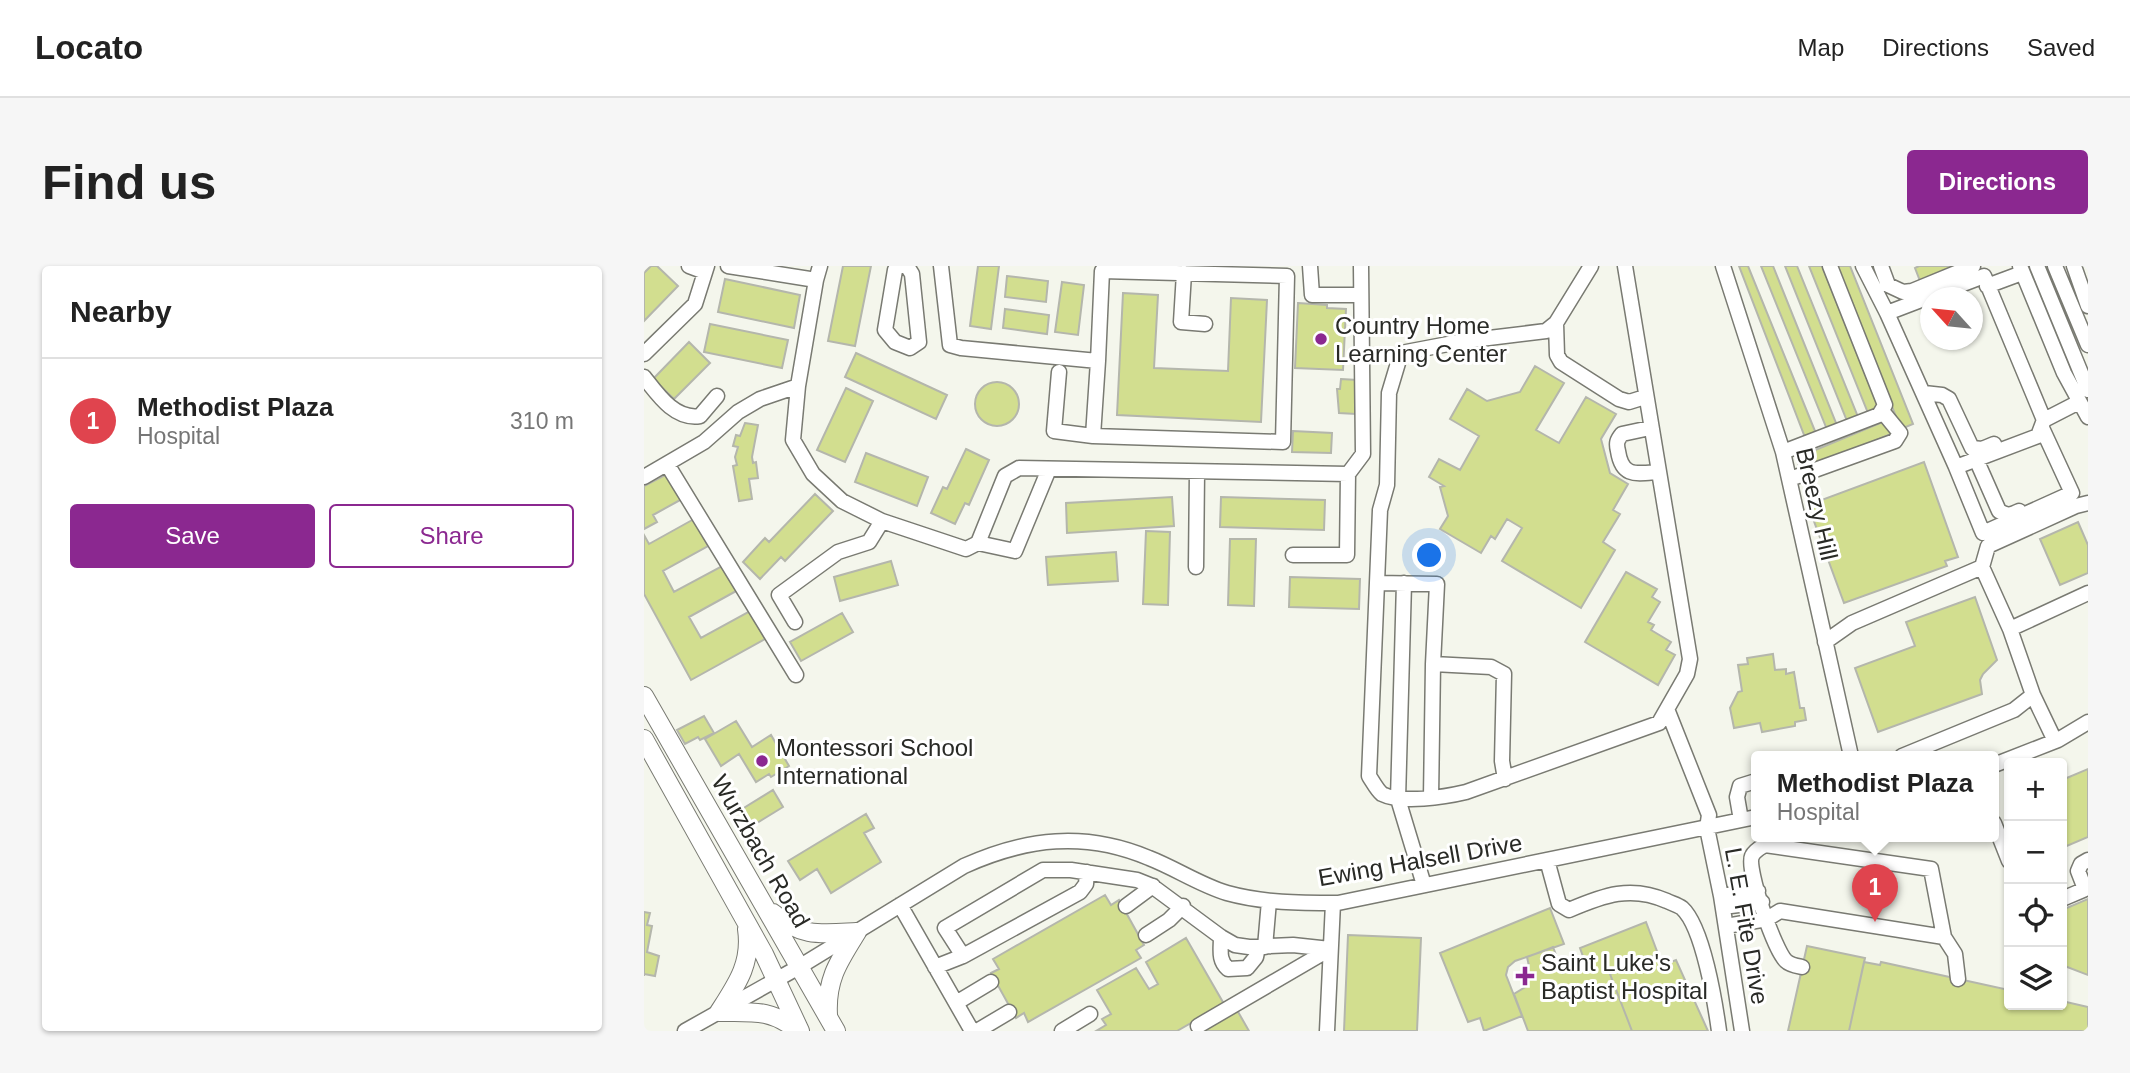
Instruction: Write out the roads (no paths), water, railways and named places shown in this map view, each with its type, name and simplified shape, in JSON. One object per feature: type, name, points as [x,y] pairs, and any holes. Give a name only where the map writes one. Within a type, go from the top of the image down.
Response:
[{"type":"main road","name":"Wurzbach Road","points":[[644,696],[832,1024]]},
{"type":"main road","name":"Wurzbach Road","points":[[644,739],[747,924],[799,1031]]},
{"type":"main road","points":[[764,905],[784,923],[814,935],[857,932]]},
{"type":"main road","points":[[719,1012],[740,980],[747,962],[750,948],[747,924]]},
{"type":"main road","points":[[832,1024],[828,1003],[832,976],[857,932]]},
{"type":"main road","points":[[719,1012],[768,1014],[784,1020],[799,1031]]},
{"type":"street","points":[[644,354],[695,304],[706,269],[689,266]]},
{"type":"street","points":[[728,266],[818,273],[798,387],[793,440],[813,474],[842,501],[883,521],[966,550],[978,543],[1005,476],[1019,468],[1348,474]]},
{"type":"street","points":[[899,266],[895,270],[885,330],[895,342],[910,348],[919,342],[912,274],[907,266]]},
{"type":"street","points":[[941,266],[950,345],[1098,361]]},
{"type":"street","points":[[1059,372],[1054,431],[1093,436],[1283,442],[1287,275],[1203,270],[1184,273],[1102,271],[1088,266]]},
{"type":"street","points":[[1310,266],[1312,295],[1361,295]]},
{"type":"street","points":[[1293,555],[1347,555],[1348,474],[1363,454],[1361,266]]},
{"type":"street","points":[[1591,266],[1556,323],[1546,331],[1464,341],[1401,353],[1389,393],[1387,485],[1380,510],[1369,776],[1380,793],[1398,799],[1447,797],[1505,779],[1659,723],[1687,674],[1690,659],[1625,266]]},
{"type":"street","name":"Breezy Hill","points":[[1723,266],[1783,452],[1850,751]]},
{"type":"street","points":[[1783,452],[1879,415],[1885,405],[1830,266]]},
{"type":"street","points":[[1863,266],[1924,393],[1983,533],[2066,495]]},
{"type":"street","points":[[1881,266],[1888,285],[1903,292],[1981,273],[2021,269],[2064,373],[2088,417]]},
{"type":"street","points":[[2037,266],[2088,390]]},
{"type":"street","points":[[2055,266],[2088,345]]},
{"type":"street","points":[[2074,266],[2088,306]]},
{"type":"street","points":[[1093,436],[1102,271]]},
{"type":"street","points":[[1184,273],[1181,322],[1205,324]]},
{"type":"street","points":[[1887,313],[1981,273]]},
{"type":"street","points":[[1981,273],[2043,424],[2066,495]]},
{"type":"street","points":[[1556,323],[1556,355],[1561,362],[1619,399],[1629,402],[1645,397]]},
{"type":"street","points":[[644,377],[672,408],[686,418],[700,416],[717,396]]},
{"type":"street","points":[[644,477],[704,442],[738,412],[760,399],[798,387]]},
{"type":"street","points":[[1924,393],[1942,395],[1949,399],[1972,448],[1982,449],[2043,424],[2079,402]]},
{"type":"street","points":[[1790,480],[1895,441],[1900,433],[1882,411]]},
{"type":"street","points":[[1956,467],[2038,436],[2043,424]]},
{"type":"street","points":[[1650,428],[1622,434],[1617,444],[1620,463],[1625,469],[1637,474],[1657,472]]},
{"type":"street","points":[[1976,459],[1999,511],[2004,515],[2010,515],[2052,497],[2066,495]]},
{"type":"street","points":[[667,464],[796,675]]},
{"type":"street","points":[[978,543],[1015,551],[1049,469]]},
{"type":"street","points":[[1196,567],[1197,472]]},
{"type":"street","points":[[2055,741],[2033,695],[2010,629],[1982,567],[1988,546],[2088,503]]},
{"type":"street","points":[[795,622],[779,595],[838,552],[869,542],[883,521]]},
{"type":"street","points":[[1825,642],[1852,623],[1982,567]]},
{"type":"street","points":[[1377,583],[1437,584],[1431,797]]},
{"type":"street","points":[[1404,583],[1398,799],[1424,885]]},
{"type":"street","points":[[2010,629],[2088,593]]},
{"type":"street","points":[[1433,664],[1491,667],[1504,674],[1502,761],[1505,779]]},
{"type":"street","points":[[1914,751],[2014,710],[2033,695]]},
{"type":"street","name":"L. E. Fite Drive","points":[[1667,709],[1709,816],[1707,828],[1742,1031]]},
{"type":"street","points":[[1999,763],[2055,741],[2088,722]]},
{"type":"street","points":[[1749,819],[1737,797],[1740,786],[1751,782]]},
{"type":"street","name":"Ewing Halsell Drive","points":[[685,1031],[799,967],[964,866],[991,854],[1025,844],[1057,841],[1111,845],[1146,856],[1223,892],[1269,901],[1333,903],[1749,819]]},
{"type":"street","points":[[1802,967],[1786,961],[1777,949],[1763,906],[1751,864],[1757,849],[1765,845],[1931,869],[1944,937],[1955,954],[1958,979]]},
{"type":"street","points":[[1547,860],[1559,904],[1569,910],[1600,897],[1632,891],[1657,896],[1681,908],[1691,923],[1702,952],[1719,1031]]},
{"type":"street","points":[[2067,897],[2086,888],[2078,871],[2081,864],[2088,860]]},
{"type":"street","points":[[963,956],[944,928],[1043,870],[1087,872],[1137,880],[1153,886],[1221,937],[1235,944],[1330,949]]},
{"type":"street","points":[[935,967],[963,956],[1080,892],[1086,884],[1087,872]]},
{"type":"street","points":[[1126,906],[1153,886]]},
{"type":"street","points":[[1221,937],[1220,957],[1223,965],[1228,969],[1247,968],[1261,947],[1269,901]]},
{"type":"street","points":[[1327,1031],[1333,903]]},
{"type":"street","points":[[900,905],[974,1031],[1009,1013]]},
{"type":"street","points":[[1146,935],[1169,920],[1182,906]]},
{"type":"street","points":[[1723,911],[1763,906]]},
{"type":"street","points":[[1723,911],[1763,906],[1944,937]]},
{"type":"street","points":[[1198,1026],[1330,949]]},
{"type":"street","points":[[956,1003],[991,982]]},
{"type":"street","points":[[1062,1031],[1090,1014]]},
{"type":"place","name":"Country Home Learning Center","points":[[1321,339]]},
{"type":"place","name":"Montessori School International","points":[[762,761]]},
{"type":"place","name":"Methodist Plaza","points":[[1875,922]]},
{"type":"place","name":"Saint Luke's Baptist Hospital","points":[[1525,976]]}]
